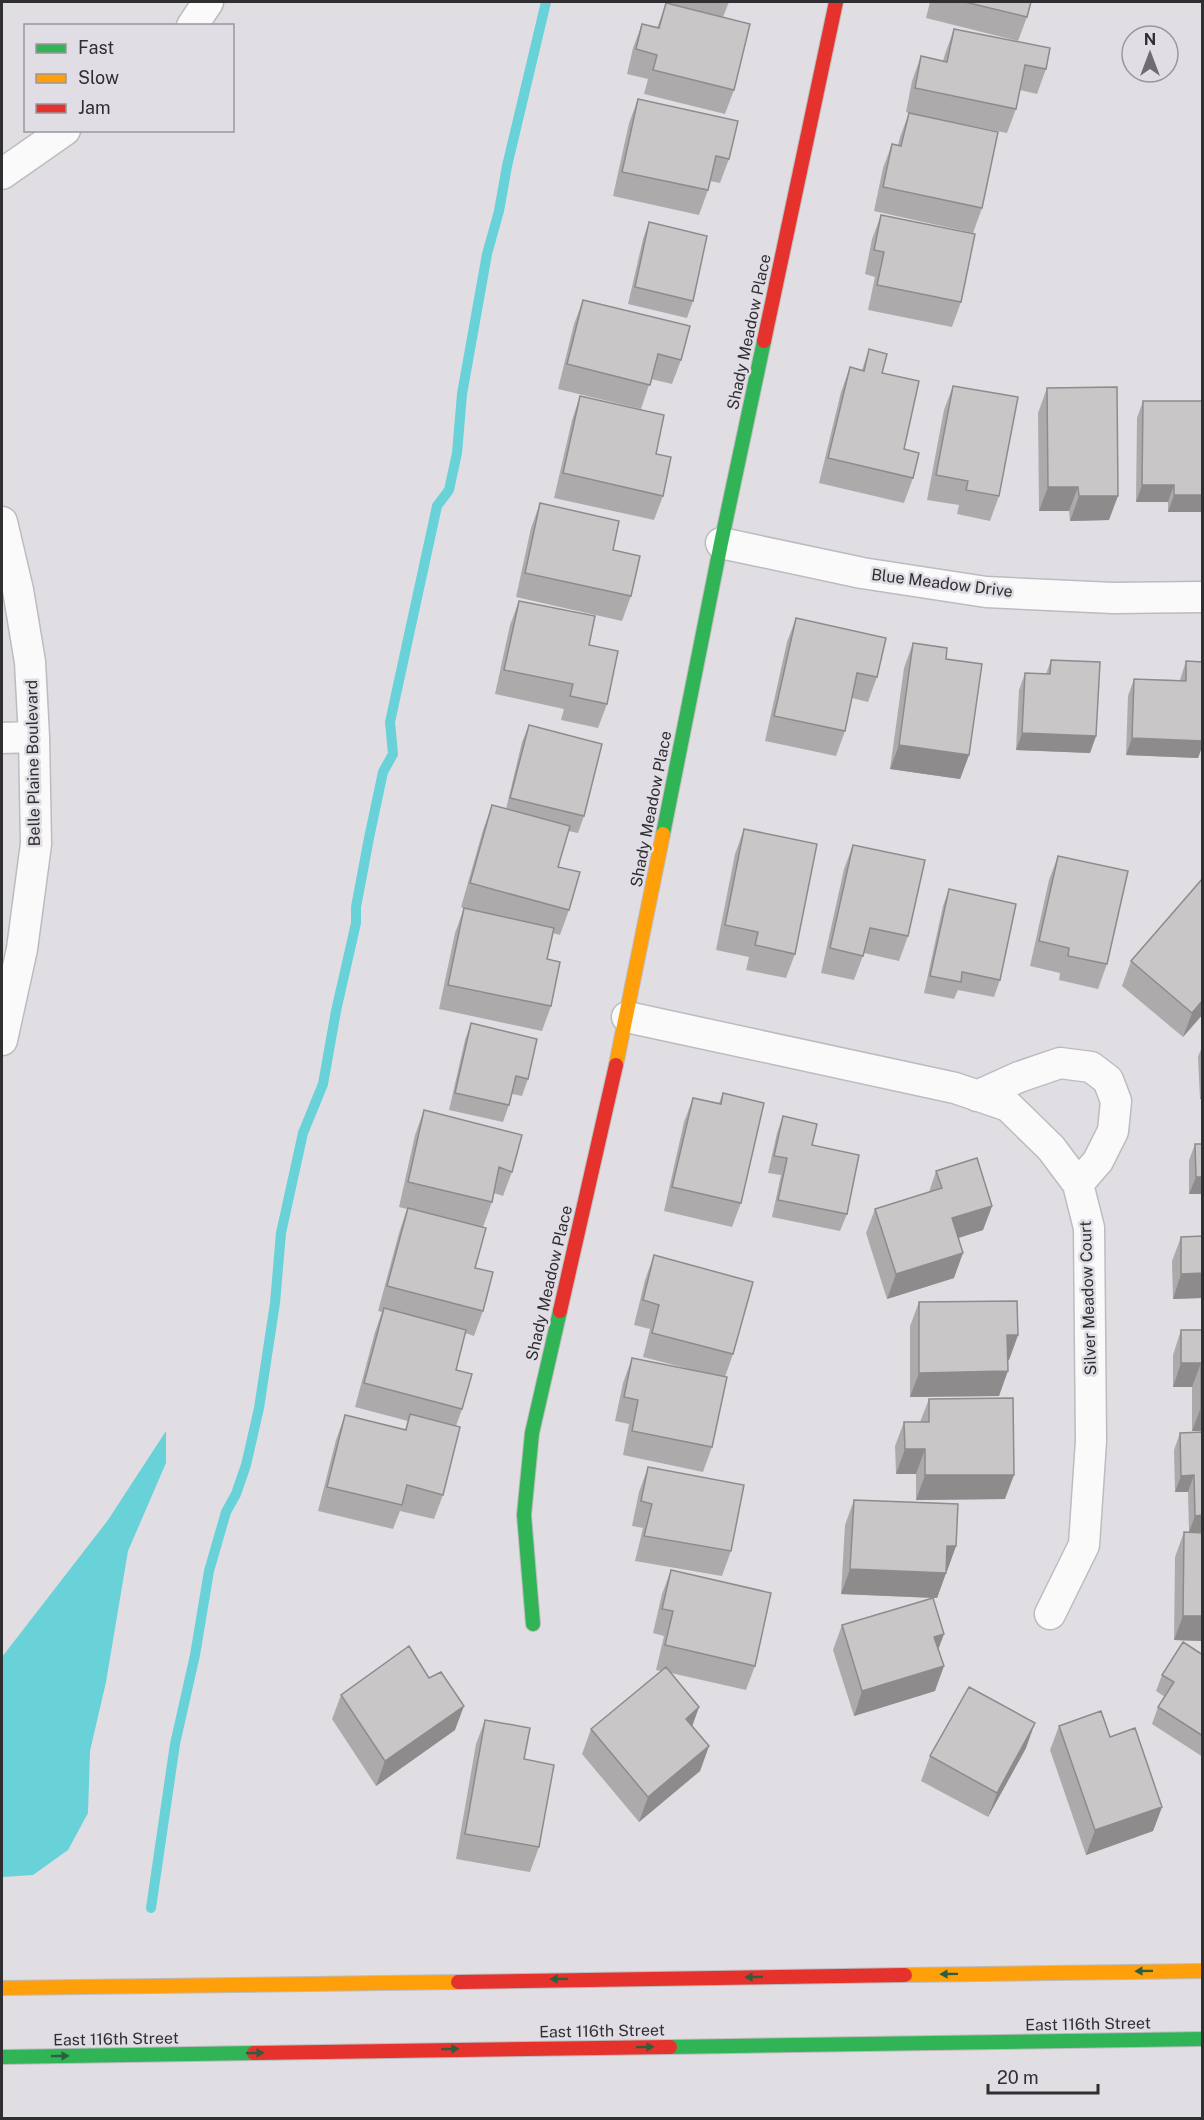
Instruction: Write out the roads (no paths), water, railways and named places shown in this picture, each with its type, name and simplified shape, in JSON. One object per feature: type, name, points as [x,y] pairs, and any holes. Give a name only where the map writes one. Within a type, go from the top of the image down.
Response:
[{"type":"main road","name":"Shady Meadow Place","points":[[533,1624],[524,1515],[532,1433],[627,1017],[721,543],[836,2]]},
{"type":"main road","points":[[2,1988],[1203,1971]]},
{"type":"main road","name":"East 116th Street","points":[[2,2057],[1203,2039]]},
{"type":"street","points":[[193,24],[208,2]]},
{"type":"street","points":[[2,174],[62,132]]},
{"type":"street","name":"Belle Plaine Boulevard","points":[[2,522],[18,590],[30,662],[36,844],[22,949],[2,1040]]},
{"type":"street","name":"Blue Meadow Drive","points":[[721,543],[861,573],[986,592],[1113,598],[1203,597]]},
{"type":"street","points":[[2,738],[34,738]]},
{"type":"street","name":"Silver Meadow Court","points":[[627,1017],[955,1088],[1008,1106],[1051,1148],[1078,1184],[1089,1228],[1091,1442],[1084,1545],[1050,1614]]},
{"type":"street","points":[[977,1096],[1019,1077],[1060,1063],[1091,1067],[1108,1080],[1116,1101],[1113,1131],[1098,1161],[1078,1184]]},
{"type":"water","points":[[166,1431],[166,1463],[128,1551],[106,1682],[90,1751],[88,1813],[68,1850],[33,1875],[2,1877],[2,1657],[108,1520]]},
{"type":"waterway","points":[[151,1908],[175,1744],[195,1655],[209,1571],[226,1512],[236,1494],[246,1465],[259,1408],[275,1303],[281,1233],[303,1133],[323,1084],[336,1011],[356,923],[356,907],[369,838],[383,772],[393,754],[390,722],[437,506],[449,490],[457,453],[462,394],[487,254],[499,211],[507,166],[546,2]]}]
